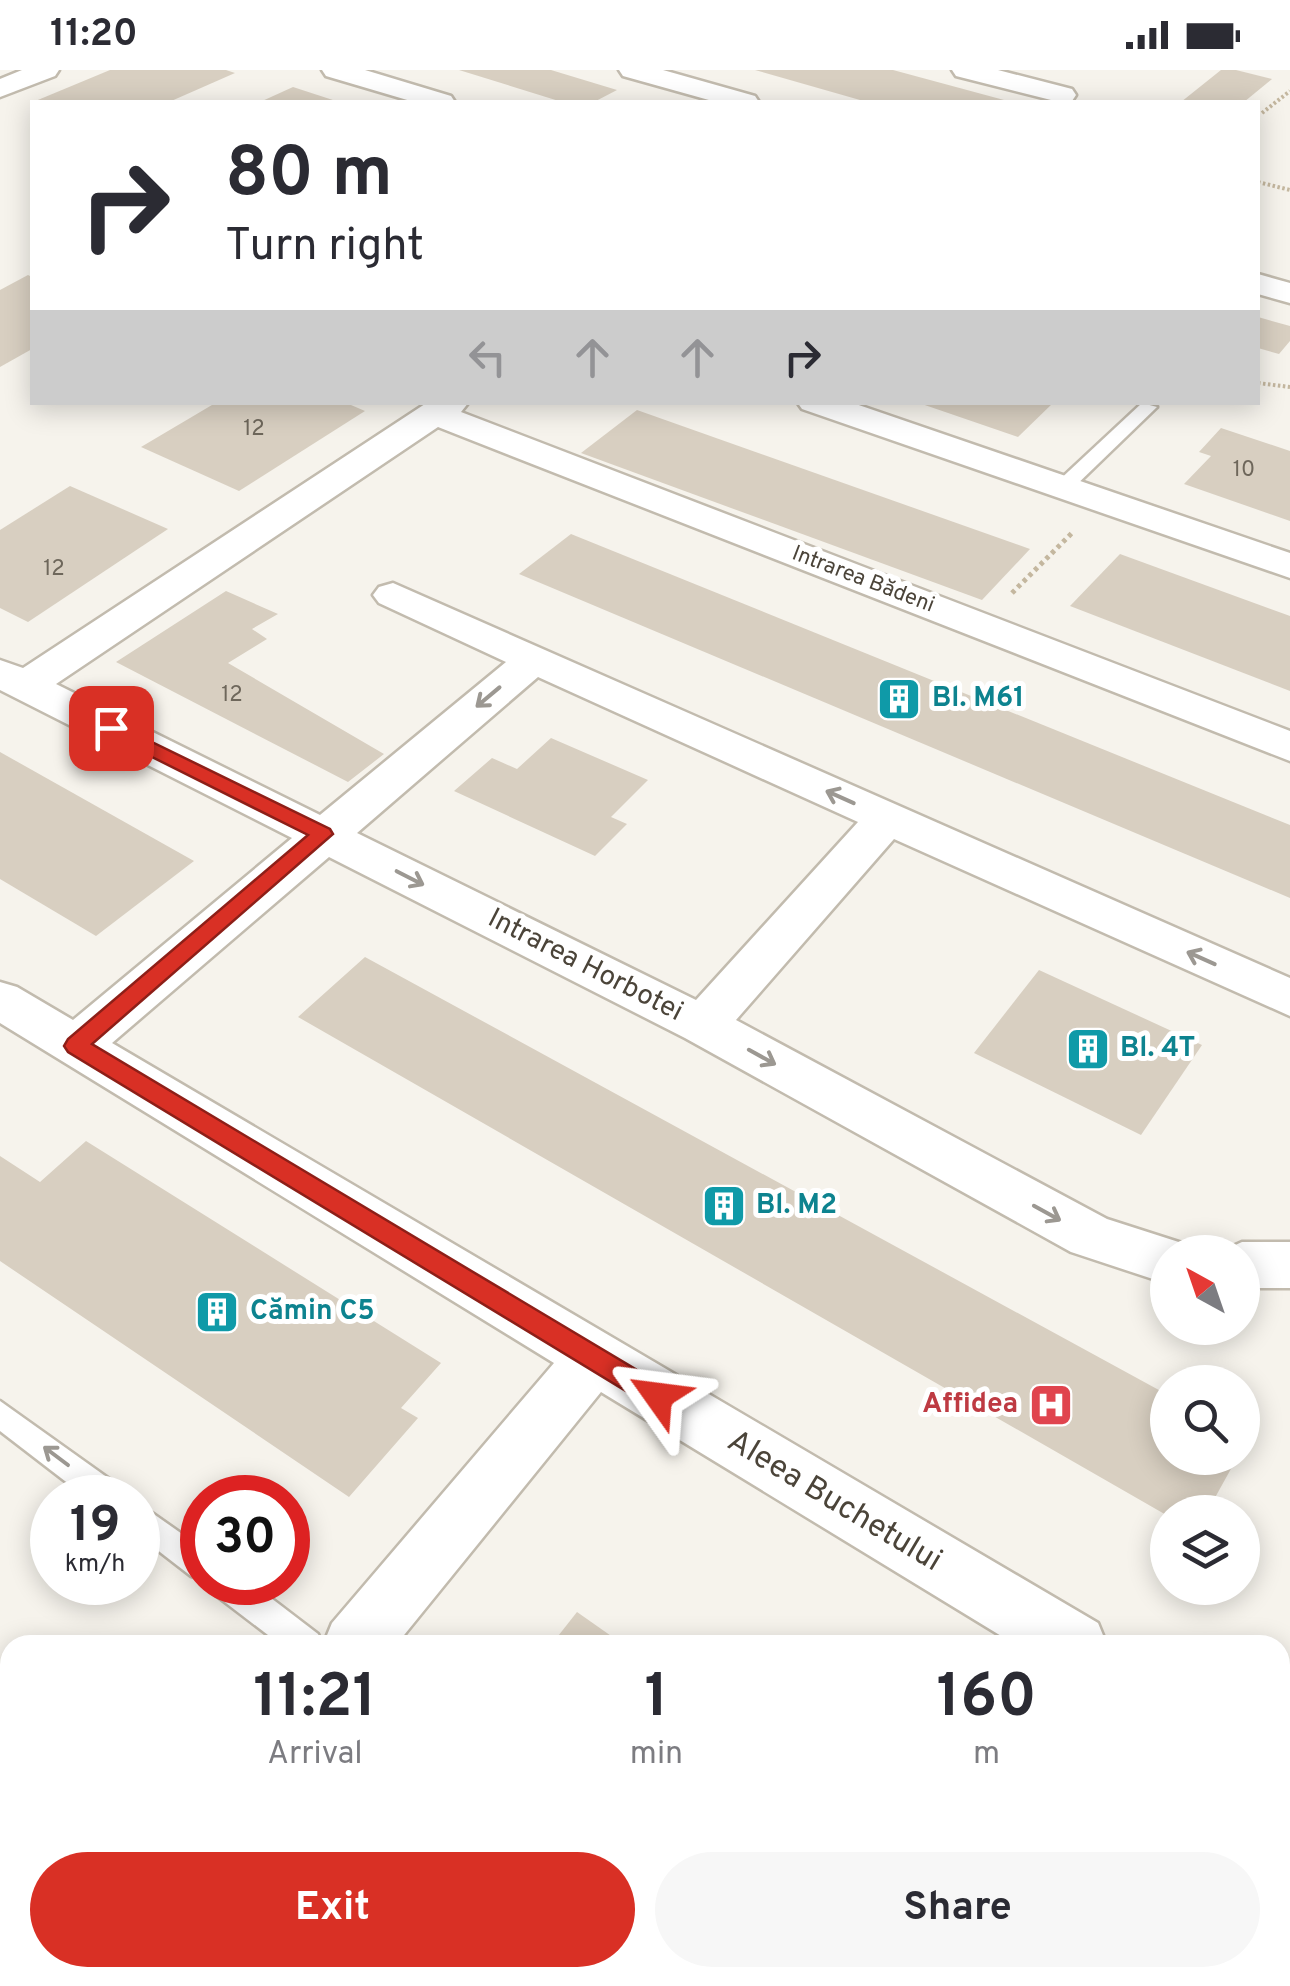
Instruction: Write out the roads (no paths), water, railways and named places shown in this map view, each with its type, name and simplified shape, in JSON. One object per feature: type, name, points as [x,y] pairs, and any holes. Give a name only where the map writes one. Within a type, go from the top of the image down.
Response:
[{"type":"street","points":[[0,89],[46,70]]},
{"type":"street","points":[[336,70],[434,100]]},
{"type":"street","points":[[966,70],[1067,92]]},
{"type":"street","points":[[641,81],[735,100]]},
{"type":"street","points":[[1260,285],[1290,294]]},
{"type":"street","points":[[823,405],[1290,566]]},
{"type":"street","name":"Intrarea Bădeni","points":[[13,680],[444,408],[1290,747]]},
{"type":"street","points":[[393,596],[1290,998]]},
{"type":"street","points":[[76,1046],[534,659]]},
{"type":"street","name":"Intrarea Horbotei","points":[[13,680],[702,1025],[1090,1236],[1150,1254]]},
{"type":"street","points":[[702,1025],[887,818]]},
{"type":"street","name":"Aleea Buchetului","points":[[0,1000],[1058,1635]]},
{"type":"street","points":[[1260,1264],[1290,1265]]},
{"type":"street","points":[[363,1635],[594,1358]]},
{"type":"lane","points":[[1062,488],[1148,407]]},
{"type":"lane","points":[[0,1414],[81,1475]]},
{"type":"lane","points":[[160,1534],[180,1549]]},
{"type":"lane","points":[[254,1605],[294,1635]]},
{"type":"place","name":"Bl. M61","points":[[899,699]]},
{"type":"place","name":"Bl. 4T","points":[[1088,1049]]},
{"type":"place","name":"Bl. M2","points":[[724,1206]]},
{"type":"place","name":"Cămin C5","points":[[217,1312]]},
{"type":"place","name":"Affidea","points":[[1051,1405]]}]
